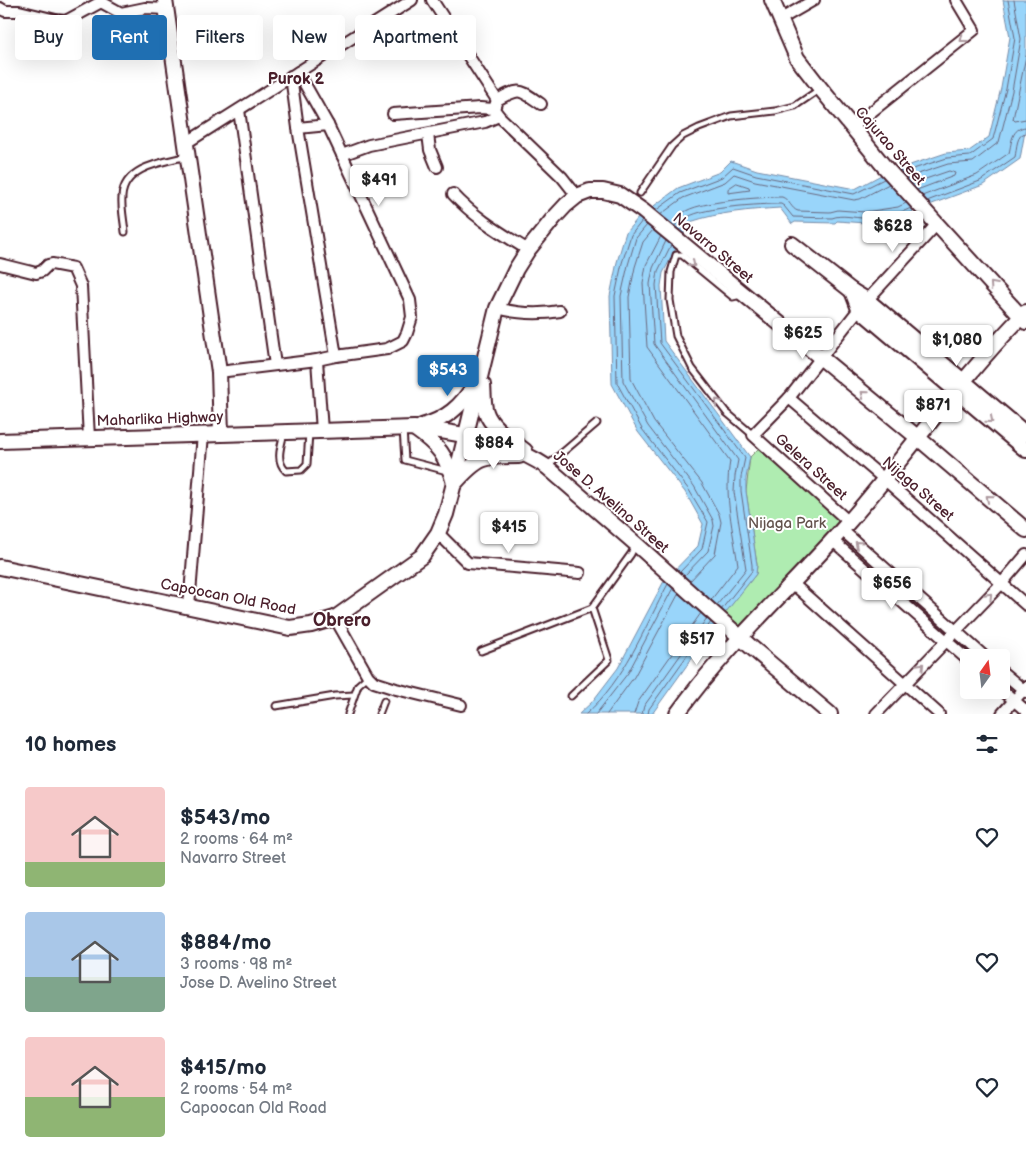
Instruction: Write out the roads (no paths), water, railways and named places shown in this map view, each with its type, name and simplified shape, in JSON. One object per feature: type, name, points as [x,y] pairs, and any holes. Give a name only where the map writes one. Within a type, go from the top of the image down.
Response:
[{"type":"street","points":[[187,149],[238,110],[412,0]]},
{"type":"street","points":[[432,0],[497,109],[578,196]]},
{"type":"street","name":"Cajurao Street","points":[[772,0],[797,58],[851,128],[883,165],[1025,317]]},
{"type":"street","points":[[781,19],[814,0]]},
{"type":"street","points":[[851,128],[974,30],[956,0]]},
{"type":"street","points":[[0,8],[5,11],[19,11],[66,21],[101,1],[121,13],[165,4],[219,372],[221,433]]},
{"type":"street","points":[[219,372],[387,349],[403,342],[408,333],[412,318],[410,300],[328,125],[295,74]]},
{"type":"street","points":[[295,74],[298,128],[336,356]]},
{"type":"street","points":[[342,155],[369,145],[485,122],[515,91],[522,91],[541,104]]},
{"type":"street","points":[[393,114],[480,108],[497,109]]},
{"type":"street","points":[[238,110],[275,365]]},
{"type":"street","points":[[298,128],[328,125]]},
{"type":"street","points":[[428,134],[430,150],[437,167]]},
{"type":"street","name":"Navarro Street","points":[[466,435],[497,308],[510,280],[528,250],[566,205],[578,196],[590,191],[603,191],[620,195],[643,212],[917,437],[1026,530]]},
{"type":"street","points":[[453,194],[465,207],[487,225],[528,250]]},
{"type":"street","points":[[753,435],[790,398],[863,304],[936,222]]},
{"type":"street","points":[[792,244],[852,291],[863,304],[959,386],[1026,450]]},
{"type":"street","points":[[0,264],[36,273],[42,272],[48,265],[52,264],[73,268],[78,277],[81,286],[89,438]]},
{"type":"street","points":[[497,308],[518,314],[543,314],[560,311]]},
{"type":"street","points":[[677,714],[740,637],[841,530],[959,386],[1025,317]]},
{"type":"street","points":[[315,431],[317,360]]},
{"type":"street","points":[[409,428],[434,423],[448,416],[464,401],[483,368]]},
{"type":"street","points":[[483,368],[484,404],[488,418],[532,456]]},
{"type":"street","points":[[959,386],[1026,434]]},
{"type":"street","name":"Nijaga Street","points":[[790,398],[1026,605]]},
{"type":"street","points":[[409,428],[438,447],[444,455],[453,478],[483,458],[490,456],[532,456]]},
{"type":"street","name":"Jose D. Avelino Street","points":[[315,431],[409,428],[446,431],[466,435],[532,456],[547,466],[830,714]]},
{"type":"street","name":"Maharlika Highway","points":[[0,441],[315,431]]},
{"type":"street","points":[[189,606],[203,434]]},
{"type":"street","name":"Capoocan Old Road","points":[[0,567],[290,628],[335,618],[422,556],[438,533],[446,514],[453,478],[466,435]]},
{"type":"street","name":"Gelera Street","points":[[753,435],[841,530]]},
{"type":"street","points":[[841,530],[976,649]]},
{"type":"street","points":[[841,530],[946,641],[960,653]]},
{"type":"street","points":[[438,533],[468,563],[580,573]]},
{"type":"street","points":[[876,714],[1002,583],[1026,555]]},
{"type":"street","points":[[791,582],[938,714]]},
{"type":"street","points":[[335,618],[368,676],[374,682],[461,704]]},
{"type":"street","points":[[1002,714],[1025,689],[1010,677]]},
{"type":"street","points":[[1010,697],[1026,711]]},
{"type":"lane","points":[[640,193],[672,146],[683,136],[731,116],[776,111],[795,106],[820,89]]},
{"type":"lane","points":[[125,232],[122,196],[126,182],[148,166],[187,149]]},
{"type":"lane","points":[[744,294],[733,296],[682,256],[676,255],[671,272],[670,300],[676,336],[692,368],[726,412],[753,435]]},
{"type":"lane","points":[[547,466],[597,423]]},
{"type":"lane","points":[[409,428],[405,460],[453,478]]},
{"type":"lane","points":[[285,432],[279,457],[282,467],[286,471],[301,470],[307,464],[315,431]]},
{"type":"lane","points":[[481,651],[592,608],[631,554],[636,544]]},
{"type":"lane","points":[[571,696],[609,660],[592,608]]},
{"type":"lane","points":[[348,714],[358,685],[368,676]]},
{"type":"lane","points":[[276,706],[335,696],[354,695]]},
{"type":"lane","points":[[379,714],[384,701]]},
{"type":"water","points":[[1003,0],[1026,0],[1026,126],[1020,159],[983,185],[916,210],[902,218],[865,223],[837,221],[835,223],[795,222],[792,224],[780,208],[723,214],[690,222],[663,273],[661,286],[664,341],[750,457],[746,478],[746,491],[757,565],[756,574],[715,626],[652,714],[579,714],[592,702],[618,668],[664,581],[698,546],[703,524],[685,492],[638,432],[612,384],[610,296],[626,232],[639,217],[678,188],[720,172],[731,161],[757,170],[855,189],[883,174],[946,153],[969,151],[989,137],[1001,88],[1010,37]]},
{"type":"district","name":"Purok 2","points":[[296,79]]},
{"type":"district","name":"Obrero","points":[[342,620]]},
{"type":"park label","name":"Nijaga Park","points":[[787,523]]}]
